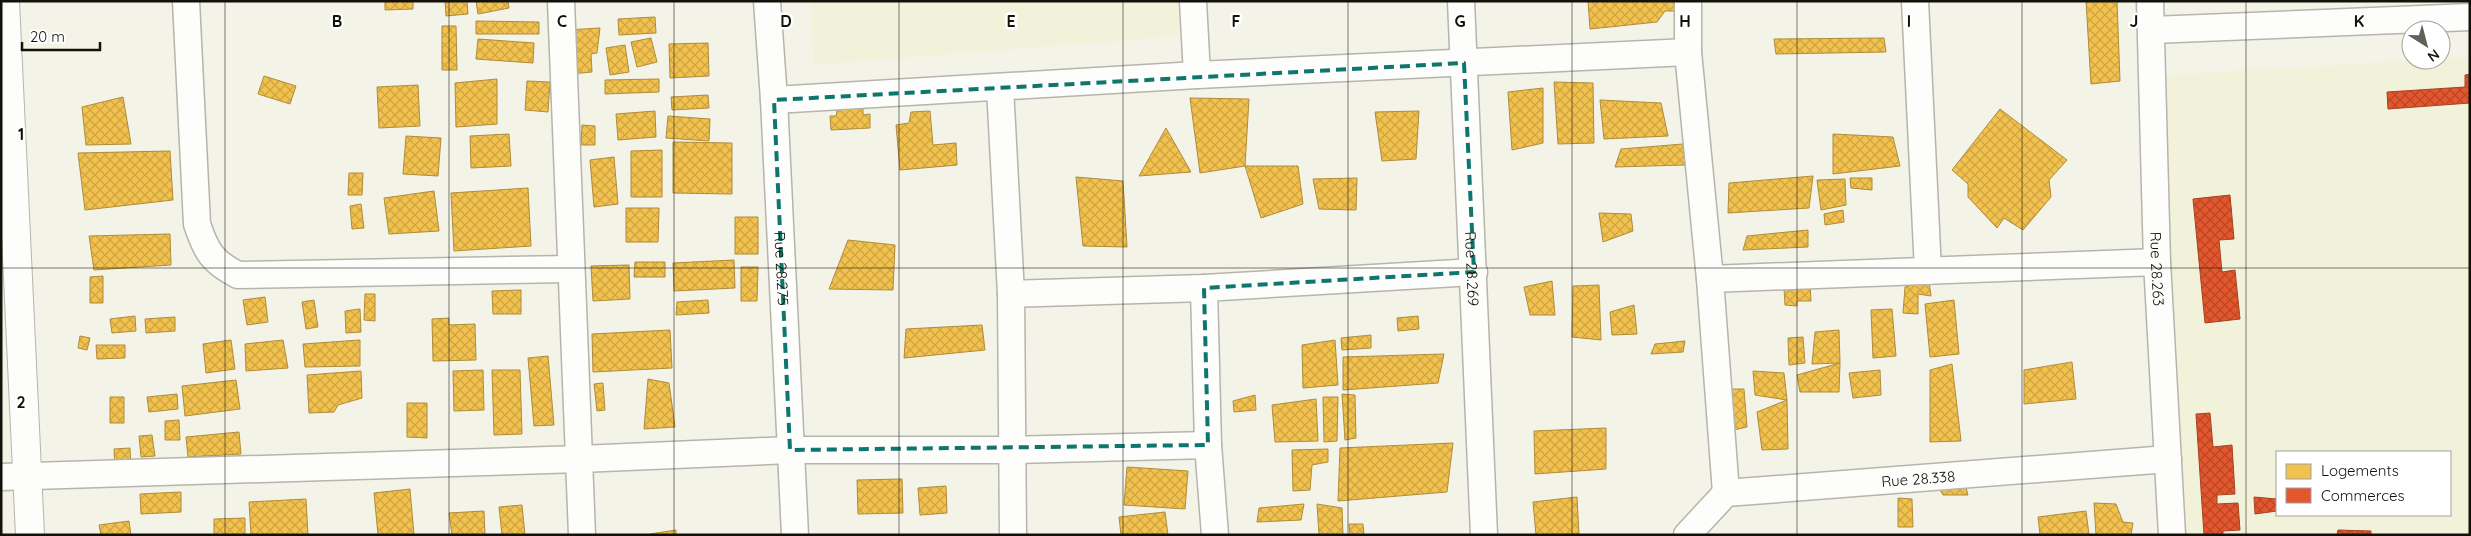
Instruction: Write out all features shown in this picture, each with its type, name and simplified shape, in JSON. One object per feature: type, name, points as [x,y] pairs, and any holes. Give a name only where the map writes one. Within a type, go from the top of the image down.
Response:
[{"type":"main road","points":[[5,1],[30,535]]},
{"type":"street","points":[[186,1],[196,224],[206,249],[219,266],[238,275],[570,269]]},
{"type":"street","points":[[561,1],[570,269],[582,535]]},
{"type":"street","name":"Rue 28.275","points":[[767,1],[774,100],[795,535]]},
{"type":"street","points":[[1193,1],[1197,75]]},
{"type":"street","name":"Rue 28.269","points":[[1461,1],[1484,535]]},
{"type":"street","points":[[1687,535],[1726,493],[1710,279],[1688,52],[1688,1]]},
{"type":"street","points":[[1915,1],[1928,271]]},
{"type":"street","name":"Rue 28.263","points":[[2150,1],[2157,262],[2172,535]]},
{"type":"street","points":[[2152,30],[2395,10],[2470,17]]},
{"type":"street","points":[[774,100],[1197,75],[1688,52]]},
{"type":"street","points":[[1000,87],[1011,294],[1013,535]]},
{"type":"street","points":[[1710,279],[2157,262]]},
{"type":"street","points":[[1011,294],[1204,288],[1474,272]]},
{"type":"street","points":[[1204,288],[1208,445],[1215,535]]},
{"type":"street","points":[[1,477],[580,459],[790,450],[1011,450],[1208,445]]},
{"type":"street","name":"Rue 28.338","points":[[1726,493],[2168,459]]},
{"type":"highlighted area","points":[[1464,63],[1474,272],[1204,288],[1208,445],[790,450],[774,100]]},
{"type":"shaded area","points":[[811,1],[1178,1],[1180,36],[814,65]]},
{"type":"shaded area","points":[[2470,57],[2470,535],[2177,535],[2151,76],[2401,61],[2401,70],[2451,70],[2451,58]]},
{"type":"building: Logements","points":[[385,1],[413,1],[413,9],[385,10]]},
{"type":"building: Logements","points":[[445,1],[467,1],[468,14],[446,16]]},
{"type":"building: Logements","points":[[476,1],[508,1],[509,8],[478,14]]},
{"type":"building: Logements","points":[[1588,1],[1674,1],[1675,11],[1665,11],[1657,22],[1590,29]]},
{"type":"building: Logements","points":[[2086,1],[2117,1],[2120,81],[2091,84]]},
{"type":"building: Logements","points":[[655,17],[656,33],[619,35],[618,19]]},
{"type":"building: Logements","points":[[476,21],[539,22],[539,34],[476,34]]},
{"type":"building: Logements","points":[[442,26],[456,26],[457,70],[442,70]]},
{"type":"building: Logements","points":[[600,28],[597,53],[591,54],[592,72],[570,74],[567,30]]},
{"type":"building: Logements","points":[[651,38],[657,62],[637,67],[631,42]]},
{"type":"building: Logements","points":[[1884,38],[1886,52],[1776,54],[1774,39]]},
{"type":"building: Logements","points":[[478,39],[534,43],[533,63],[476,59]]},
{"type":"building: Logements","points":[[708,43],[709,76],[670,78],[669,44]]},
{"type":"building: Logements","points":[[625,45],[629,72],[610,75],[606,48]]},
{"type":"building: Logements","points":[[264,76],[296,86],[290,104],[258,94]]},
{"type":"building: Logements","points":[[497,79],[497,124],[456,127],[455,83]]},
{"type":"building: Logements","points":[[659,79],[659,92],[605,94],[605,80]]},
{"type":"building: Logements","points":[[527,81],[550,82],[548,112],[525,110]]},
{"type":"building: Logements","points":[[1554,82],[1593,83],[1594,143],[1558,144]]},
{"type":"building: Logements","points":[[418,85],[420,126],[379,128],[377,87]]},
{"type":"building: Logements","points":[[1543,88],[1543,143],[1512,150],[1508,92]]},
{"type":"building: Logements","points":[[708,95],[709,108],[672,110],[671,97]]},
{"type":"building: Logements","points":[[123,97],[131,144],[86,145],[82,107]]},
{"type":"building: Logements","points":[[1190,98],[1249,99],[1245,166],[1200,173]]},
{"type":"building: Logements","points":[[1600,100],[1661,103],[1668,136],[1604,139]]},
{"type":"building: Logements","points":[[863,101],[863,115],[870,114],[870,128],[831,130],[830,116],[836,116],[839,102]]},
{"type":"building: Logements","points":[[2000,109],[2067,160],[2049,180],[2051,197],[2023,230],[2004,218],[1997,228],[1968,197],[1968,184],[1952,170]]},
{"type":"building: Logements","points":[[655,111],[656,137],[618,140],[616,114]]},
{"type":"building: Logements","points":[[930,111],[933,145],[956,143],[957,165],[900,170],[896,125],[909,123],[911,112]]},
{"type":"building: Logements","points":[[1419,111],[1416,159],[1382,161],[1375,112]]},
{"type":"building: Logements","points":[[668,116],[710,119],[709,141],[666,138]]},
{"type":"building: Logements","points":[[582,125],[595,126],[595,145],[581,145]]},
{"type":"building: Logements","points":[[1166,128],[1191,172],[1139,176]]},
{"type":"building: Logements","points":[[509,134],[511,166],[471,168],[470,136]]},
{"type":"building: Logements","points":[[1833,134],[1893,137],[1900,166],[1833,174]]},
{"type":"building: Logements","points":[[406,136],[441,138],[438,176],[403,174]]},
{"type":"building: Logements","points":[[673,142],[732,143],[732,194],[673,193]]},
{"type":"building: Logements","points":[[1683,144],[1685,165],[1615,167],[1621,149]]},
{"type":"building: Logements","points":[[662,150],[662,197],[631,197],[631,151]]},
{"type":"building: Logements","points":[[170,151],[173,200],[85,210],[78,153]]},
{"type":"building: Logements","points":[[614,157],[618,204],[594,207],[590,160]]},
{"type":"building: Logements","points":[[1245,166],[1298,166],[1303,204],[1261,218]]},
{"type":"building: Logements","points":[[349,173],[363,173],[362,195],[348,195]]},
{"type":"building: Logements","points":[[1813,176],[1809,208],[1728,213],[1729,183]]},
{"type":"building: Logements","points":[[1076,177],[1123,181],[1127,247],[1083,246]]},
{"type":"building: Logements","points":[[1357,178],[1356,210],[1319,209],[1313,179]]},
{"type":"building: Logements","points":[[1850,178],[1872,178],[1872,190],[1851,188]]},
{"type":"building: Logements","points":[[1845,179],[1846,205],[1821,210],[1817,180]]},
{"type":"building: Logements","points":[[528,188],[531,246],[454,251],[451,193]]},
{"type":"building: Logements","points":[[434,191],[439,231],[389,234],[384,198]]},
{"type":"building: Logements","points":[[361,204],[364,228],[352,229],[350,206]]},
{"type":"building: Logements","points":[[626,208],[659,208],[658,242],[626,242]]},
{"type":"building: Logements","points":[[1843,210],[1844,222],[1825,225],[1824,214]]},
{"type":"building: Logements","points":[[1599,213],[1631,214],[1633,231],[1603,242]]},
{"type":"building: Logements","points":[[735,217],[758,217],[758,254],[735,254]]},
{"type":"building: Logements","points":[[1808,230],[1808,247],[1743,250],[1747,236]]},
{"type":"building: Logements","points":[[170,234],[171,265],[94,270],[89,236]]},
{"type":"building: Logements","points":[[848,240],[895,245],[893,290],[829,289]]},
{"type":"building: Logements","points":[[734,260],[735,288],[674,291],[673,263]]},
{"type":"building: Logements","points":[[635,262],[665,262],[665,277],[634,277]]},
{"type":"building: Logements","points":[[629,265],[630,299],[593,301],[591,266]]},
{"type":"building: Logements","points":[[741,267],[758,267],[757,301],[741,301]]},
{"type":"building: Logements","points":[[103,276],[103,303],[90,303],[90,277]]},
{"type":"building: Logements","points":[[1552,281],[1555,315],[1530,315],[1524,287]]},
{"type":"building: Logements","points":[[1929,281],[1931,296],[1918,294],[1918,314],[1903,313],[1905,287]]},
{"type":"building: Logements","points":[[1810,283],[1811,301],[1797,301],[1797,306],[1785,305],[1784,288]]},
{"type":"building: Logements","points":[[1599,285],[1601,340],[1572,337],[1573,286]]},
{"type":"building: Logements","points":[[521,290],[521,314],[493,314],[492,291]]},
{"type":"building: Logements","points":[[365,294],[375,294],[375,321],[364,320]]},
{"type":"building: Logements","points":[[265,297],[268,322],[247,325],[243,300]]},
{"type":"building: Logements","points":[[314,300],[318,327],[306,329],[302,302]]},
{"type":"building: Logements","points":[[708,300],[709,313],[676,315],[677,302]]},
{"type":"building: Logements","points":[[1954,300],[1959,354],[1930,357],[1925,304]]},
{"type":"building: Logements","points":[[1634,305],[1637,334],[1612,335],[1610,312]]},
{"type":"building: Logements","points":[[360,309],[361,332],[346,333],[345,311]]},
{"type":"building: Logements","points":[[1892,309],[1896,356],[1873,358],[1871,310]]},
{"type":"building: Logements","points":[[135,316],[136,331],[112,333],[110,319]]},
{"type":"building: Logements","points":[[1418,316],[1419,329],[1398,331],[1397,318]]},
{"type":"building: Logements","points":[[175,317],[175,331],[146,333],[145,319]]},
{"type":"building: Logements","points":[[449,318],[449,325],[475,324],[476,360],[433,361],[432,319]]},
{"type":"building: Logements","points":[[982,325],[985,350],[904,358],[906,329]]},
{"type":"building: Logements","points":[[670,330],[672,368],[593,372],[592,334]]},
{"type":"building: Logements","points":[[1839,330],[1840,363],[1812,364],[1815,332]]},
{"type":"building: Logements","points":[[1371,335],[1371,348],[1342,350],[1341,338]]},
{"type":"building: Logements","points":[[80,336],[90,338],[87,350],[78,348]]},
{"type":"building: Logements","points":[[1803,337],[1805,363],[1789,365],[1788,338]]},
{"type":"building: Logements","points":[[231,340],[235,369],[206,373],[203,344]]},
{"type":"building: Logements","points":[[283,340],[288,368],[246,371],[245,344]]},
{"type":"building: Logements","points":[[360,340],[360,366],[305,367],[303,344]]},
{"type":"building: Logements","points":[[1335,340],[1338,385],[1303,388],[1302,345]]},
{"type":"building: Logements","points":[[1685,341],[1683,352],[1651,354],[1655,344]]},
{"type":"building: Logements","points":[[96,345],[125,345],[125,358],[97,359]]},
{"type":"building: Logements","points":[[1444,354],[1438,383],[1343,390],[1343,357]]},
{"type":"building: Logements","points":[[548,356],[554,425],[534,426],[528,358]]},
{"type":"building: Logements","points":[[2072,362],[2076,399],[2024,404],[2024,370]]},
{"type":"building: Logements","points":[[1840,363],[1839,392],[1800,392],[1797,375]]},
{"type":"building: Logements","points":[[1952,364],[1961,441],[1930,442],[1930,370]]},
{"type":"building: Logements","points":[[483,370],[484,410],[454,411],[453,371]]},
{"type":"building: Logements","points":[[492,370],[520,370],[522,434],[494,435]]},
{"type":"building: Logements","points":[[1880,370],[1881,395],[1853,398],[1849,373]]},
{"type":"building: Logements","points":[[361,371],[362,398],[338,405],[334,412],[309,413],[307,375]]},
{"type":"building: Logements","points":[[1753,371],[1784,373],[1787,400],[1755,395]]},
{"type":"building: Logements","points":[[648,379],[669,383],[675,427],[644,429]]},
{"type":"building: Logements","points":[[236,380],[240,409],[185,416],[182,386]]},
{"type":"building: Logements","points":[[603,383],[605,410],[597,411],[594,384]]},
{"type":"building: Logements","points":[[1732,389],[1744,389],[1747,427],[1734,430]]},
{"type":"building: Logements","points":[[177,394],[178,409],[149,412],[147,397]]},
{"type":"building: Logements","points":[[1342,394],[1355,395],[1356,438],[1345,440]]},
{"type":"building: Logements","points":[[1255,395],[1256,410],[1234,412],[1233,401]]},
{"type":"building: Logements","points":[[110,397],[124,397],[124,423],[110,423]]},
{"type":"building: Logements","points":[[1323,397],[1338,397],[1337,441],[1324,442]]},
{"type":"building: Logements","points":[[1316,399],[1318,441],[1275,442],[1272,405]]},
{"type":"building: Logements","points":[[1787,400],[1788,449],[1762,450],[1757,412]]},
{"type":"building: Logements","points":[[407,403],[427,403],[427,438],[407,437]]},
{"type":"building: Logements","points":[[179,420],[180,440],[165,440],[165,421]]},
{"type":"building: Logements","points":[[1606,428],[1606,469],[1535,474],[1534,431]]},
{"type":"building: Logements","points":[[239,432],[241,454],[188,457],[186,437]]},
{"type":"building: Logements","points":[[152,435],[155,456],[141,457],[139,436]]},
{"type":"building: Logements","points":[[1453,443],[1447,492],[1338,501],[1340,448]]},
{"type":"building: Logements","points":[[130,448],[131,469],[115,470],[114,449]]},
{"type":"building: Logements","points":[[1328,449],[1328,462],[1312,465],[1310,490],[1293,491],[1292,450]]},
{"type":"building: Logements","points":[[1127,467],[1188,471],[1185,509],[1124,505]]},
{"type":"building: Logements","points":[[902,479],[903,513],[858,514],[857,480]]},
{"type":"building: Logements","points":[[1965,484],[1968,495],[1943,495],[1938,486]]},
{"type":"building: Logements","points":[[946,486],[947,513],[920,515],[918,488]]},
{"type":"building: Logements","points":[[410,489],[414,535],[378,535],[374,493]]},
{"type":"building: Logements","points":[[181,492],[181,512],[141,514],[140,494]]},
{"type":"building: Logements","points":[[1577,497],[1579,534],[1536,535],[1533,502]]},
{"type":"building: Logements","points":[[1898,498],[1912,499],[1913,527],[1898,527]]},
{"type":"building: Logements","points":[[306,499],[308,535],[251,535],[249,502]]},
{"type":"building: Logements","points":[[2094,503],[2116,504],[2123,522],[2133,523],[2131,535],[2096,535]]},
{"type":"building: Logements","points":[[1304,504],[1301,520],[1257,522],[1259,508]]},
{"type":"building: Logements","points":[[1317,504],[1342,508],[1343,535],[1319,535]]},
{"type":"building: Logements","points":[[522,505],[525,535],[502,535],[499,507]]},
{"type":"building: Logements","points":[[484,511],[485,535],[452,535],[449,513]]},
{"type":"building: Logements","points":[[2086,511],[2089,535],[2040,535],[2038,517]]},
{"type":"building: Logements","points":[[1165,512],[1168,535],[1121,535],[1119,517]]},
{"type":"building: Logements","points":[[245,518],[245,535],[214,535],[214,519]]},
{"type":"building: Logements","points":[[129,521],[131,535],[101,535],[99,525]]},
{"type":"building: Logements","points":[[1349,524],[1363,524],[1364,535],[1350,535]]},
{"type":"building: Logements","points":[[676,530],[676,535],[650,535],[650,534]]},
{"type":"building: Commerces","points":[[2470,74],[2470,103],[2388,109],[2387,92],[2465,87],[2465,75]]},
{"type":"building: Commerces","points":[[2230,195],[2234,239],[2219,240],[2222,272],[2235,270],[2240,319],[2205,323],[2193,199]]},
{"type":"building: Commerces","points":[[2210,413],[2213,447],[2232,445],[2235,494],[2217,495],[2217,504],[2238,503],[2240,530],[2223,531],[2223,535],[2204,535],[2196,414]]},
{"type":"building: Commerces","points":[[2254,497],[2276,499],[2276,511],[2255,514]]},
{"type":"building: Commerces","points":[[2338,530],[2371,531],[2371,535],[2337,535]]}]
